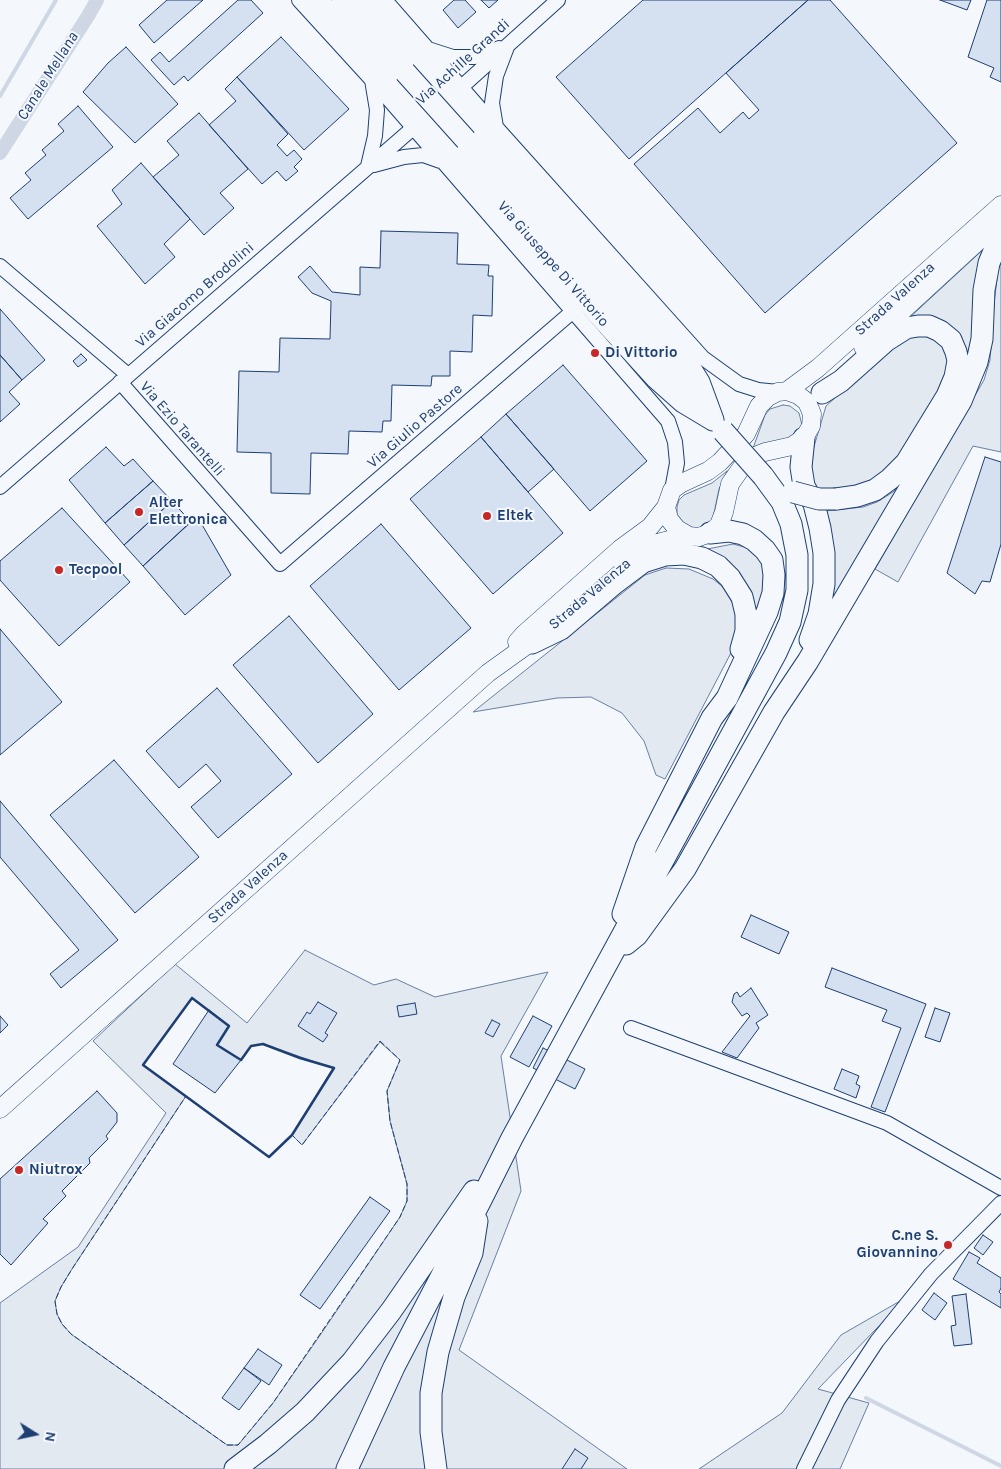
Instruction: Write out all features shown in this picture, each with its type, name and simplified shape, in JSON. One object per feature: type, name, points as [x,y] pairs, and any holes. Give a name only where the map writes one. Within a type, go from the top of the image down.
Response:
[{"type":"highway","points":[[317,0],[418,125],[656,378],[683,402],[718,425]]},
{"type":"highway","points":[[342,0],[766,478],[782,502],[791,524],[797,555],[797,590],[790,622],[776,653],[512,1138],[394,1367],[347,1469]]},
{"type":"highway","points":[[366,0],[456,91],[678,350],[699,382],[718,425]]},
{"type":"highway","points":[[774,712],[808,661],[961,401],[977,362],[982,339],[984,290],[989,263],[1001,234]]},
{"type":"highway","points":[[766,478],[793,492],[819,499],[836,500],[875,490],[890,479],[906,463],[950,389],[955,377],[958,361],[956,352],[951,340],[940,331],[929,326],[906,328],[887,340],[841,380],[822,393]]},
{"type":"highway","points":[[609,960],[637,935],[685,869],[774,712],[809,641],[819,614],[824,584],[824,553],[814,504],[804,486],[801,467],[804,438]]},
{"type":"highway","points":[[609,960],[627,900],[646,847],[712,718],[727,698],[767,612],[773,593],[774,575],[772,560],[765,550],[754,540],[743,534],[729,532],[710,533]]},
{"type":"highway","points":[[532,643],[561,629],[643,562],[665,555],[684,554],[702,558],[718,566],[730,578],[742,597],[746,614],[746,631],[741,650],[719,695],[712,718]]},
{"type":"highway","points":[[235,1469],[305,1412],[352,1362],[391,1311],[443,1234],[512,1138]]},
{"type":"highway","points":[[436,1469],[431,1432],[432,1393],[438,1352],[454,1296],[472,1252],[480,1202]]},
{"type":"main road","name":"Strada Valenza","points":[[0,1109],[497,665],[524,634],[620,549],[650,528],[666,507],[672,490],[682,483],[708,471],[728,454],[746,434],[759,406],[768,396],[782,391],[818,368],[1001,205]]},
{"type":"main road","name":"Strada Valenza","points":[[804,438],[811,426],[812,414],[822,393],[842,367],[1001,220]]},
{"type":"main road","points":[[782,391],[798,395],[807,402],[812,414]]},
{"type":"main road","points":[[710,533],[719,525],[730,484],[744,464],[755,456],[792,446],[804,438]]},
{"type":"main road","points":[[666,507],[669,519],[678,529],[689,536]]},
{"type":"main road","name":"Strada Valenza","points":[[497,665],[532,643],[629,559],[650,546],[669,540],[689,536],[699,537],[710,533]]},
{"type":"street","name":"Via Giuseppe Di Vittorio","points":[[299,0],[372,80],[418,125],[442,162],[668,421],[675,442],[677,463],[672,490]]},
{"type":"street","points":[[385,0],[427,49],[456,91],[496,127],[702,358],[739,384],[758,390],[782,391]]},
{"type":"street","name":"Via Achille Grandi","points":[[418,125],[558,0]]},
{"type":"street","points":[[427,49],[453,57],[475,57],[509,44]]},
{"type":"street","points":[[496,127],[492,102],[496,76],[509,44]]},
{"type":"street","points":[[372,80],[377,110],[375,136],[368,166],[404,157],[423,155],[442,162]]},
{"type":"street","name":"Via Giacomo Brodolini","points":[[0,487],[368,166],[418,125]]},
{"type":"street","name":"Via Ezio Tarantelli","points":[[0,266],[124,378],[280,564]]},
{"type":"street","name":"Via Giulio Pastore","points":[[280,564],[572,312]]},
{"type":"street","points":[[631,1028],[887,1122],[1001,1188]]},
{"type":"street","points":[[804,1469],[838,1400],[877,1340],[931,1274],[1001,1203]]},
{"type":"shaded area","points":[[988,245],[969,357],[907,320]]},
{"type":"shaded area","points":[[1001,259],[1001,452],[973,446],[898,582],[875,569],[984,380],[990,360],[994,304]]},
{"type":"shaded area","points":[[916,335],[936,338],[949,352],[949,378],[902,459],[877,483],[817,492],[807,470],[826,406],[898,341]]},
{"type":"shaded area","points":[[783,405],[790,406],[799,413],[802,425],[796,436],[752,451],[765,415],[770,409]]},
{"type":"shaded area","points":[[727,471],[719,489],[713,518],[709,524],[700,530],[683,526],[677,516],[679,500],[684,495],[712,483]]},
{"type":"shaded area","points":[[904,481],[837,600],[831,597],[825,511],[863,507],[877,502],[893,492]]},
{"type":"shaded area","points":[[733,544],[748,548],[761,558],[765,575],[757,610],[752,608],[702,550]]},
{"type":"shaded area","points":[[666,568],[689,569],[713,579],[723,587],[738,615],[733,649],[665,779],[656,775],[644,741],[622,713],[591,697],[557,698],[473,712],[645,575]]},
{"type":"shaded area","points":[[305,950],[374,985],[396,979],[435,997],[548,972],[501,1056],[521,1191],[459,1350],[627,1469],[0,1469],[0,1303],[78,1247],[166,1113],[93,1041],[175,964],[247,1023]],"holes":[[[192,998],[229,1026],[217,1045],[241,1060],[251,1046],[263,1044],[333,1068],[292,1135],[302,1145],[380,1042],[400,1060],[387,1091],[390,1121],[407,1184],[407,1201],[400,1217],[273,1403],[238,1445],[227,1445],[71,1334],[62,1324],[57,1314],[55,1301],[72,1269],[186,1096],[143,1065]]]},
{"type":"shaded area","points":[[907,1297],[818,1389],[869,1403],[840,1469],[699,1469],[782,1413],[841,1335]]},
{"type":"building","points":[[167,0],[203,0],[154,43],[139,25]]},
{"type":"building","points":[[238,0],[251,0],[263,13],[188,81],[184,76],[174,85],[151,60],[160,52],[169,62]]},
{"type":"building","points":[[454,0],[465,0],[476,12],[458,28],[443,10]]},
{"type":"building","points":[[481,0],[498,0],[489,8]]},
{"type":"building","points":[[643,0],[808,0],[629,159],[556,77]]},
{"type":"building","points":[[808,0],[830,0],[957,143],[765,313],[634,164],[698,108],[720,133],[743,112],[749,119],[759,110],[726,73]]},
{"type":"building","points":[[940,0],[971,0],[967,10]]},
{"type":"building","points":[[987,0],[1001,0],[1001,82],[990,77],[994,68],[968,57]]},
{"type":"building","points":[[281,37],[349,109],[304,150],[237,77]]},
{"type":"building","points":[[126,47],[178,104],[135,143],[83,92],[108,63]]},
{"type":"building","points":[[237,77],[288,134],[277,145],[287,156],[294,150],[302,159],[294,167],[298,171],[286,181],[277,171],[262,184],[209,125],[236,101],[225,89]]},
{"type":"building","points":[[78,106],[113,147],[28,219],[10,198],[31,180],[25,173],[46,155],[42,150],[64,131],[58,124]]},
{"type":"building","points":[[199,113],[248,169],[220,193],[234,208],[204,235],[153,177],[179,155],[167,141]]},
{"type":"building","points":[[141,163],[190,219],[164,244],[175,257],[145,284],[97,226],[122,204],[112,190]]},
{"type":"building","points":[[381,231],[458,233],[457,264],[489,265],[488,276],[493,276],[492,316],[473,315],[472,352],[450,351],[450,376],[432,376],[431,386],[392,385],[391,421],[383,421],[382,432],[349,431],[348,454],[311,453],[310,494],[271,493],[271,453],[237,452],[239,371],[279,372],[280,338],[330,339],[331,301],[312,293],[298,277],[310,266],[332,292],[360,295],[360,267],[380,268]]},
{"type":"building","points":[[0,309],[45,360],[22,380],[0,355]]},
{"type":"building","points":[[81,354],[87,360],[78,367],[73,361]]},
{"type":"building","points":[[0,355],[22,380],[9,392],[20,404],[0,422]]},
{"type":"building","name":"Eltek","points":[[563,365],[647,461],[590,511],[506,414]]},
{"type":"building","name":"Eltek","points":[[506,414],[554,469],[528,492],[481,437]]},
{"type":"building","name":"Eltek","points":[[481,437],[563,533],[493,594],[410,499]]},
{"type":"building","points":[[106,447],[124,466],[133,459],[153,481],[105,523],[69,480]]},
{"type":"building","points":[[985,457],[1001,462],[1001,544],[990,582],[982,581],[975,594],[947,573]]},
{"type":"building","name":"Alter Elettronica","points":[[153,481],[172,501],[124,545],[105,523]]},
{"type":"building","points":[[172,501],[191,522],[143,566],[124,545]]},
{"type":"building","name":"Tecpool","points":[[62,508],[130,582],[59,646],[0,580],[0,561]]},
{"type":"building","name":"Tecpool","points":[[197,516],[231,575],[185,615],[143,566]]},
{"type":"building","points":[[381,524],[471,628],[399,690],[310,586]]},
{"type":"building","points":[[289,616],[373,714],[318,763],[233,665]]},
{"type":"building","points":[[0,629],[62,702],[0,755]]},
{"type":"building","points":[[217,688],[292,774],[218,838],[191,807],[221,781],[206,764],[179,788],[146,751]]},
{"type":"building","points":[[114,760],[199,857],[135,913],[50,815]]},
{"type":"building","points":[[0,801],[118,940],[61,988],[50,974],[79,950],[0,857]]},
{"type":"building","points":[[751,915],[789,932],[779,954],[741,937]]},
{"type":"building","points":[[832,968],[926,1004],[885,1112],[871,1107],[901,1028],[882,1021],[887,1010],[825,987]]},
{"type":"building","points":[[751,988],[768,1015],[756,1023],[759,1028],[737,1058],[722,1052],[750,1016],[747,1013],[742,1016],[732,1002],[734,994],[737,992],[740,997]]},
{"type":"building","points":[[318,1002],[337,1013],[325,1033],[328,1035],[323,1042],[298,1026],[307,1012],[310,1014]]},
{"type":"building","points":[[415,1003],[417,1014],[399,1017],[397,1006]]},
{"type":"building","points":[[935,1008],[950,1013],[940,1042],[925,1037]]},
{"type":"building","points":[[209,1010],[229,1026],[217,1045],[241,1060],[215,1093],[173,1064]]},
{"type":"building","points":[[0,1016],[8,1025],[0,1033]]},
{"type":"building","points":[[533,1016],[552,1026],[529,1067],[510,1057]]},
{"type":"building","points":[[492,1020],[500,1024],[493,1037],[485,1033]]},
{"type":"building","points":[[543,1048],[585,1069],[575,1089],[533,1068]]},
{"type":"building","points":[[842,1069],[859,1076],[856,1084],[860,1086],[856,1098],[834,1089]]},
{"type":"building","points":[[97,1091],[117,1113],[117,1122],[106,1136],[108,1139],[89,1158],[90,1163],[62,1191],[66,1196],[43,1219],[48,1223],[11,1265],[0,1254],[0,1179]]},
{"type":"building","points":[[370,1197],[390,1211],[320,1309],[300,1295]]},
{"type":"building","points":[[983,1235],[993,1242],[983,1255],[974,1248]]},
{"type":"building","points":[[969,1252],[980,1258],[977,1263],[1001,1278],[999,1292],[1001,1294],[1001,1308],[953,1279]]},
{"type":"building","points":[[934,1293],[947,1303],[935,1320],[922,1310]]},
{"type":"building","points":[[966,1294],[972,1344],[954,1346],[951,1326],[956,1325],[952,1296]]},
{"type":"building","points":[[258,1349],[282,1365],[269,1385],[244,1368]]},
{"type":"building","points":[[244,1368],[261,1381],[239,1410],[222,1398]]},
{"type":"building","points":[[575,1449],[588,1458],[581,1469],[562,1469]]},
{"type":"waterway","points":[[0,96],[56,0]]},
{"type":"waterway","name":"Canale Mellana","points":[[0,153],[97,0]]},
{"type":"waterway","points":[[866,1398],[1001,1466]]},
{"type":"fence","points":[[380,1041],[400,1060],[387,1091],[390,1121],[407,1184],[407,1201],[400,1217],[273,1403],[238,1445],[227,1445],[71,1334],[62,1324],[57,1314],[55,1301],[72,1269],[186,1096],[269,1157],[292,1135],[302,1145],[380,1041]]},
{"type":"wall","points":[[192,998],[229,1026],[217,1045],[241,1060],[251,1046],[263,1044],[334,1068],[292,1135],[269,1157],[143,1065],[192,998]]},
{"type":"place","name":"Di Vittorio","points":[[595,353]]},
{"type":"place","name":"Alter Elettronica","points":[[139,512]]},
{"type":"place","name":"Eltek","points":[[487,516]]},
{"type":"place","name":"Tecpool","points":[[59,570]]},
{"type":"place","name":"Niutrox","points":[[19,1170]]},
{"type":"place","name":"C.ne S. Giovannino","points":[[948,1245]]}]
